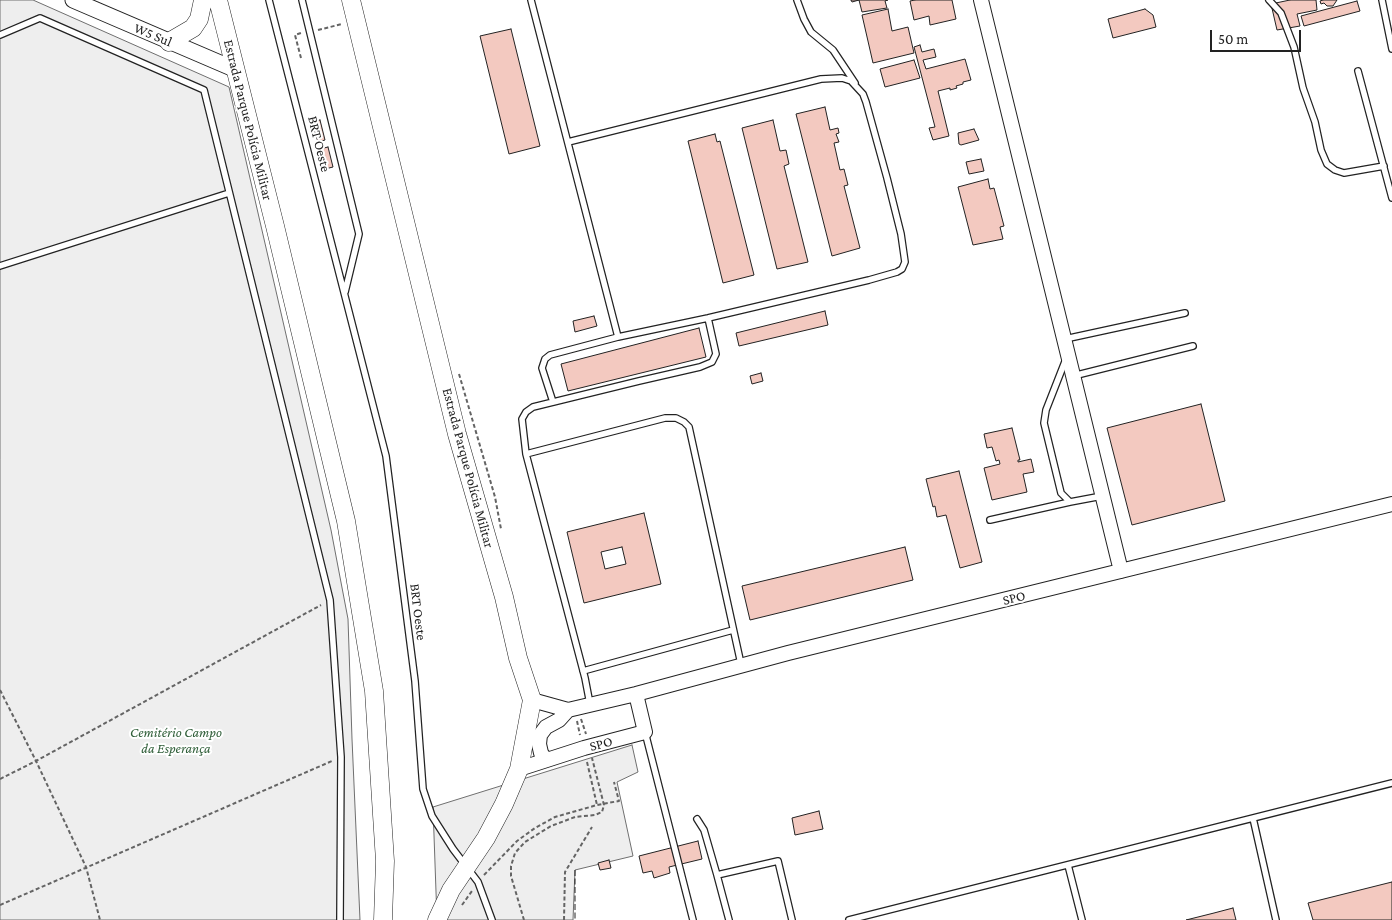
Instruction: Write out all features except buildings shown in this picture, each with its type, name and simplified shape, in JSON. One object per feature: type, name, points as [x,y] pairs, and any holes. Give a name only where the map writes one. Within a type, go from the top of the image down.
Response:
[{"type":"main road","name":"W5 Sul","points":[[72,0],[234,69]]},
{"type":"main road","points":[[169,42],[193,28],[199,19],[203,0]]},
{"type":"main road","name":"Estrada Parque Polícia Militar","points":[[218,0],[346,521],[374,691],[385,861],[383,920]]},
{"type":"main road","name":"Estrada Parque Polícia Militar","points":[[351,0],[457,434],[504,597],[518,658],[532,700],[519,769],[504,804],[486,838],[451,890],[437,920]]},
{"type":"street","points":[[981,0],[1121,571]]},
{"type":"street","name":"SPO","points":[[568,710],[1392,504]]},
{"type":"street","points":[[636,694],[645,732]]},
{"type":"street","points":[[532,700],[568,710],[559,720],[546,727],[540,734],[539,744],[541,753],[546,760]]},
{"type":"street","name":"SPO","points":[[519,769],[645,732]]},
{"type":"lane","name":"BRT Oeste","points":[[270,0],[386,456],[415,680],[423,789],[432,816],[478,882],[492,920]]},
{"type":"lane","name":"BRT Oeste","points":[[302,0],[359,234],[345,294]]},
{"type":"lane","points":[[531,0],[618,336]]},
{"type":"lane","points":[[553,402],[542,368],[548,356],[618,336],[708,318],[869,280],[897,272],[904,265],[901,234],[866,102],[858,86],[833,50],[812,32],[804,19],[797,0]]},
{"type":"lane","points":[[1268,0],[1280,13],[1294,47],[1303,88],[1315,122],[1321,150],[1327,164],[1335,170],[1344,173],[1384,166]]},
{"type":"lane","points":[[1382,0],[1392,49]]},
{"type":"lane","points":[[0,35],[40,18],[204,90],[330,600],[341,757],[340,920]]},
{"type":"lane","points":[[1358,71],[1392,198]]},
{"type":"lane","points":[[568,142],[821,79],[842,78],[858,86]]},
{"type":"lane","points":[[0,266],[229,193]]},
{"type":"lane","points":[[1063,339],[1185,313]]},
{"type":"lane","points":[[590,704],[526,454],[523,416],[533,407],[700,367],[712,362],[716,354],[708,318]]},
{"type":"lane","points":[[1073,376],[1194,346]]},
{"type":"lane","points":[[1067,355],[1046,410],[1044,423],[1062,493],[1070,502]]},
{"type":"lane","points":[[526,454],[665,418],[676,418],[684,422],[688,427],[741,666]]},
{"type":"lane","points":[[990,520],[1102,496]]},
{"type":"lane","points":[[583,671],[733,630]]},
{"type":"lane","points":[[645,732],[693,920]]},
{"type":"lane","points":[[849,920],[1392,783]]},
{"type":"lane","points":[[1253,818],[1276,920]]},
{"type":"lane","points":[[697,819],[704,830],[729,920]]},
{"type":"lane","points":[[717,875],[778,861],[792,920]]},
{"type":"lane","points":[[1068,865],[1082,920]]},
{"type":"path","points":[[301,58],[295,35],[356,21]]},
{"type":"path","points":[[295,60],[306,57]]},
{"type":"path","points":[[501,528],[503,538]]},
{"type":"path","points":[[0,779],[330,600]]},
{"type":"path","points":[[0,690],[36,761],[86,868],[100,920]]},
{"type":"path","points":[[0,905],[341,757]]},
{"type":"path","points":[[458,909],[494,863],[517,841],[535,828],[555,817],[619,801],[614,782]]},
{"type":"path","points":[[524,920],[511,876],[510,866],[515,854],[526,842],[551,826],[574,818],[595,815],[602,812],[604,805]]},
{"type":"path","points":[[564,920],[565,872],[592,827]]},
{"type":"green space","name":"Cemitério Campo da Esperança","points":[[0,0],[33,0],[229,87],[331,530],[348,619],[360,920],[0,920]]},
{"type":"green space","points":[[632,745],[638,772],[617,782],[633,856],[575,870],[573,920],[437,920],[433,807]]},
{"type":"fence","points":[[575,870],[575,920]]}]
